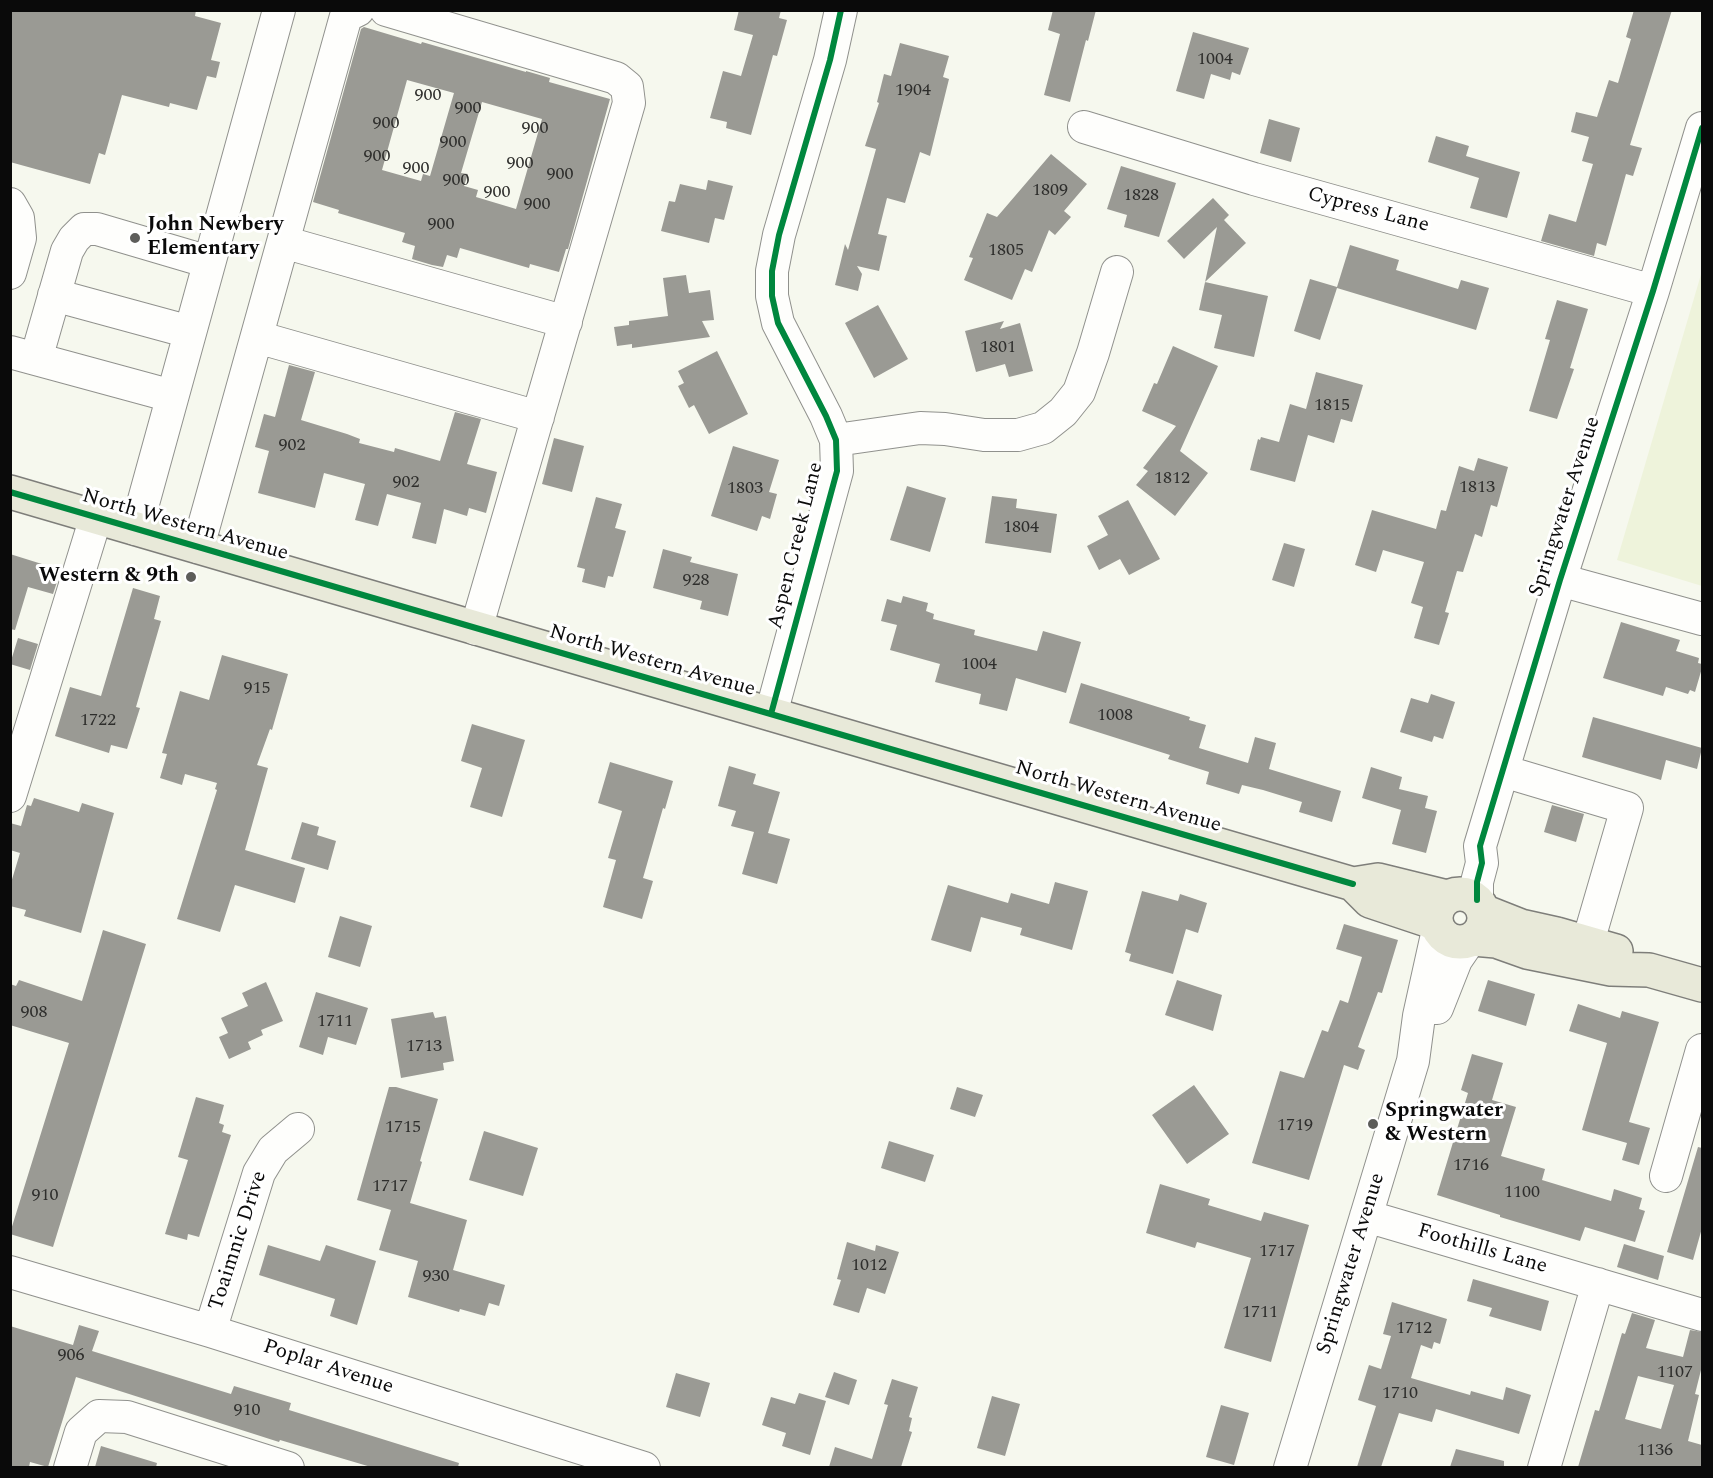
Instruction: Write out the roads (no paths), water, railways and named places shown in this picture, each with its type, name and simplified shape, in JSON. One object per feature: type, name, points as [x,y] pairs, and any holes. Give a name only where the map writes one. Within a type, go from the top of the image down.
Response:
[{"type":"main road","name":"North Western Avenue","points":[[10,492],[1353,884],[1370,901],[1427,920],[1460,917],[1521,926],[1616,950],[1649,970]]},
{"type":"main road","name":"North Western Avenue","points":[[1460,917],[1496,941],[1527,952],[1611,969],[1649,970],[1702,985]]},
{"type":"street","points":[[136,529],[279,10]]},
{"type":"street","points":[[198,547],[345,16],[358,10]]},
{"type":"street","points":[[386,10],[616,78],[627,87],[629,103],[477,629]]},
{"type":"street","name":"Aspen Creek Lane","points":[[771,714],[831,500],[837,471],[836,440],[778,323],[772,296],[772,271],[779,235],[830,60],[841,10]]},
{"type":"street","name":"Cypress Lane","points":[[1084,127],[1254,179],[1653,291]]},
{"type":"street","name":"Springwater Avenue","points":[[1290,1467],[1413,1061],[1419,1016],[1477,882],[1482,863],[1480,846],[1560,579],[1653,291],[1702,128]]},
{"type":"street","points":[[10,204],[18,218],[20,238],[10,273]]},
{"type":"street","points":[[172,396],[23,355],[54,294],[67,251],[74,239],[84,230],[97,229],[209,262]]},
{"type":"street","points":[[283,242],[566,322]]},
{"type":"street","points":[[836,440],[920,428],[984,435],[1018,435],[1043,428],[1063,412],[1079,392],[1117,272]]},
{"type":"street","points":[[54,294],[190,332]]},
{"type":"street","points":[[257,337],[538,417]]},
{"type":"street","points":[[10,796],[96,517]]},
{"type":"street","points":[[1560,579],[1702,619]]},
{"type":"street","points":[[1503,771],[1627,808],[1587,942]]},
{"type":"street","points":[[1666,1176],[1702,1050]]},
{"type":"street","name":"Toaimnic Drive","points":[[210,1331],[259,1173],[273,1150],[298,1129]]},
{"type":"street","name":"Foothills Lane","points":[[1366,1216],[1702,1315]]},
{"type":"street","name":"Poplar Avenue","points":[[10,1272],[210,1331],[589,1459],[644,1467]]},
{"type":"street","points":[[1544,1467],[1598,1284]]},
{"type":"street","points":[[70,1467],[81,1432],[99,1416],[128,1417],[228,1459],[288,1467]]},
{"type":"place","name":"John Newbery Elementary","points":[[135,238]]},
{"type":"place","name":"Western & 9th","points":[[191,577]]},
{"type":"place","name":"Springwater & Western","points":[[1373,1124]]}]
